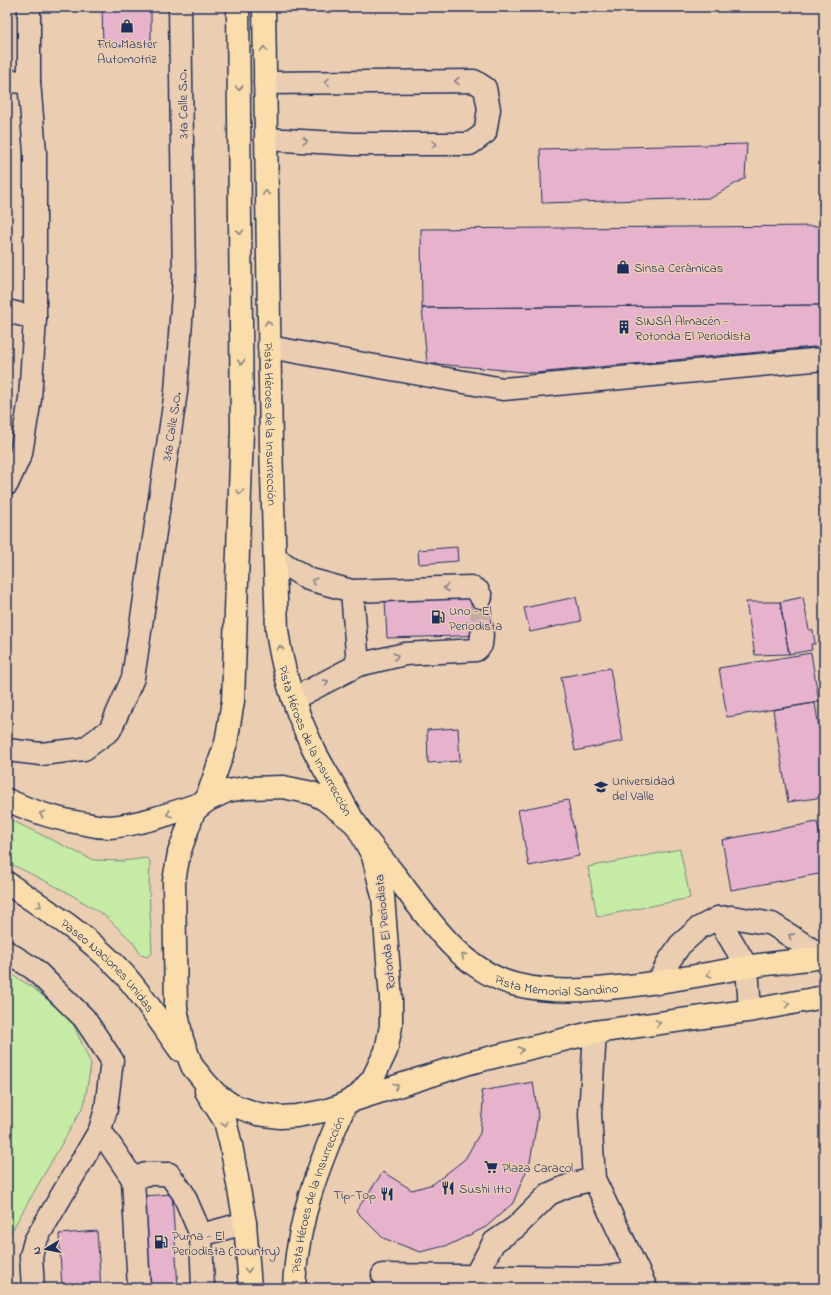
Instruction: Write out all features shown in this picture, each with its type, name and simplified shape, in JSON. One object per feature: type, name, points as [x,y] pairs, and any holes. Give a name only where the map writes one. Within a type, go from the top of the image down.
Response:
[{"type":"main road","points":[[7,800],[52,818],[110,827],[165,816],[206,801],[226,743],[233,701],[242,431],[238,7]]},
{"type":"main road","name":"Pista Héroes de la Insurrección","points":[[264,7],[269,347],[276,617],[279,643],[287,680],[309,740],[356,824]]},
{"type":"main road","name":"Rotonda El Periodista","points":[[283,787],[312,794],[324,799],[356,824],[373,856],[382,889],[391,999],[391,1026],[386,1051],[373,1078],[358,1096],[346,1103],[324,1111],[297,1116],[280,1117],[258,1114],[232,1105],[216,1094],[192,1066],[182,1039],[176,1008],[174,881],[179,853],[185,832],[194,810],[218,794],[237,789],[283,787]]},
{"type":"main road","name":"Pista Memorial Sandino","points":[[356,824],[440,932],[458,951],[475,965],[496,978],[517,984],[548,990],[572,992],[658,983],[747,967],[824,957]]},
{"type":"main road","name":"Paseo Naciones Unidas","points":[[7,882],[81,934],[108,958],[123,973],[140,994],[192,1066]]},
{"type":"main road","points":[[346,1103],[469,1063],[595,1032],[754,1010],[824,997]]},
{"type":"main road","points":[[192,1066],[225,1122],[231,1145],[245,1223],[250,1288]]},
{"type":"main road","name":"Pista Héroes de la Insurrección","points":[[294,1288],[302,1223],[313,1184],[346,1103]]},
{"type":"street","points":[[7,484],[21,452],[30,399],[35,318],[35,152],[29,82],[29,7]]},
{"type":"street","name":"31a Calle S.O.","points":[[7,750],[41,754],[84,749],[110,730],[133,678],[176,392],[184,278],[180,7]]},
{"type":"street","points":[[265,83],[474,80],[485,88],[489,109],[484,133],[470,144],[354,144],[266,139]]},
{"type":"street","points":[[7,81],[29,82]]},
{"type":"street","points":[[7,311],[35,318]]},
{"type":"street","points":[[269,347],[503,389],[824,359]]},
{"type":"street","points":[[275,558],[308,579],[352,591],[471,587],[478,591],[481,597]]},
{"type":"street","points":[[352,591],[358,665]]},
{"type":"street","points":[[294,700],[358,665],[405,654],[476,650],[481,645],[482,635]]},
{"type":"street","points":[[658,983],[669,961],[680,945],[699,928],[718,918],[732,917],[772,924],[824,957]]},
{"type":"street","points":[[718,918],[747,967],[750,1010]]},
{"type":"street","points":[[7,952],[34,969],[84,1018],[112,1060],[106,1109],[100,1130],[35,1240],[31,1256],[33,1288]]},
{"type":"street","points":[[383,1275],[602,1278],[642,1280],[594,1179],[590,1114],[595,1032]]},
{"type":"street","points":[[100,1130],[133,1179],[139,1288]]},
{"type":"street","points":[[133,1179],[146,1174],[169,1174],[183,1193],[201,1235],[203,1288]]},
{"type":"street","points":[[475,1276],[494,1242],[516,1228],[550,1194],[594,1179]]},
{"type":"street","points":[[201,1235],[245,1223]]},
{"type":"green space","points":[[7,818],[93,860],[123,861],[146,858],[150,861],[149,889],[152,953],[147,957],[141,955],[132,941],[104,915],[65,891],[7,862]]},
{"type":"green space","points":[[680,849],[690,898],[597,917],[588,867]]},
{"type":"green space","points":[[7,972],[31,986],[71,1019],[91,1064],[84,1105],[7,1239]]},
{"type":"building","name":"Frio Master Automotriz","points":[[102,7],[151,7],[151,45],[103,46]]},
{"type":"building","points":[[747,144],[745,178],[711,198],[542,203],[540,149]]},
{"type":"building","name":"Sinsa Cerámicas","points":[[824,226],[824,305],[422,308],[421,229]]},
{"type":"building","name":"SINSA Almacén - Rotonda El Periodista","points":[[824,305],[824,346],[535,373],[427,363],[422,308]]},
{"type":"building","points":[[457,547],[458,561],[419,564],[418,550]]},
{"type":"building","name":"Uno - El Periodista","points":[[490,597],[491,635],[387,638],[385,600]]},
{"type":"building","points":[[576,597],[581,621],[530,632],[524,608]]},
{"type":"building","points":[[803,597],[809,630],[813,630],[815,644],[811,644],[812,650],[789,654],[780,602]]},
{"type":"building","points":[[746,602],[780,602],[789,654],[755,655]]},
{"type":"building","points":[[811,653],[819,702],[727,717],[719,668]]},
{"type":"building","points":[[610,668],[623,741],[575,751],[561,677]]},
{"type":"building","points":[[815,703],[824,760],[824,797],[788,802],[773,710]]},
{"type":"building","points":[[458,728],[460,761],[428,763],[427,730]]},
{"type":"building","points":[[568,800],[579,856],[529,866],[518,810]]},
{"type":"building","points":[[817,822],[824,858],[824,873],[731,890],[722,840]]},
{"type":"building","name":"Plaza Caracol","points":[[533,1082],[538,1116],[530,1162],[513,1203],[486,1227],[449,1245],[420,1252],[383,1238],[356,1211],[383,1172],[412,1190],[433,1184],[465,1159],[480,1133],[483,1103],[481,1091]]},
{"type":"building","name":"Puma - El Periodista (country)","points":[[172,1194],[178,1288],[150,1288],[143,1196]]},
{"type":"building","points":[[97,1231],[101,1288],[62,1288],[59,1234]]},
{"type":"tunnel","points":[[481,597],[482,635]]},
{"type":"place","name":"Frio Master Automotriz","points":[[127,26]]},
{"type":"place","name":"Sinsa Cerámicas","points":[[623,267]]},
{"type":"place","name":"SINSA Almacén - Rotonda El Periodista","points":[[624,327]]},
{"type":"place","name":"Uno - El Periodista","points":[[438,617]]},
{"type":"place","name":"Universidad del Valle","points":[[601,787]]},
{"type":"place","name":"Plaza Caracol","points":[[491,1167]]},
{"type":"place","name":"Sushi Itto","points":[[448,1188]]},
{"type":"place","name":"Tip-Top","points":[[387,1194]]},
{"type":"place","name":"Puma - El Periodista (country)","points":[[161,1242]]}]
